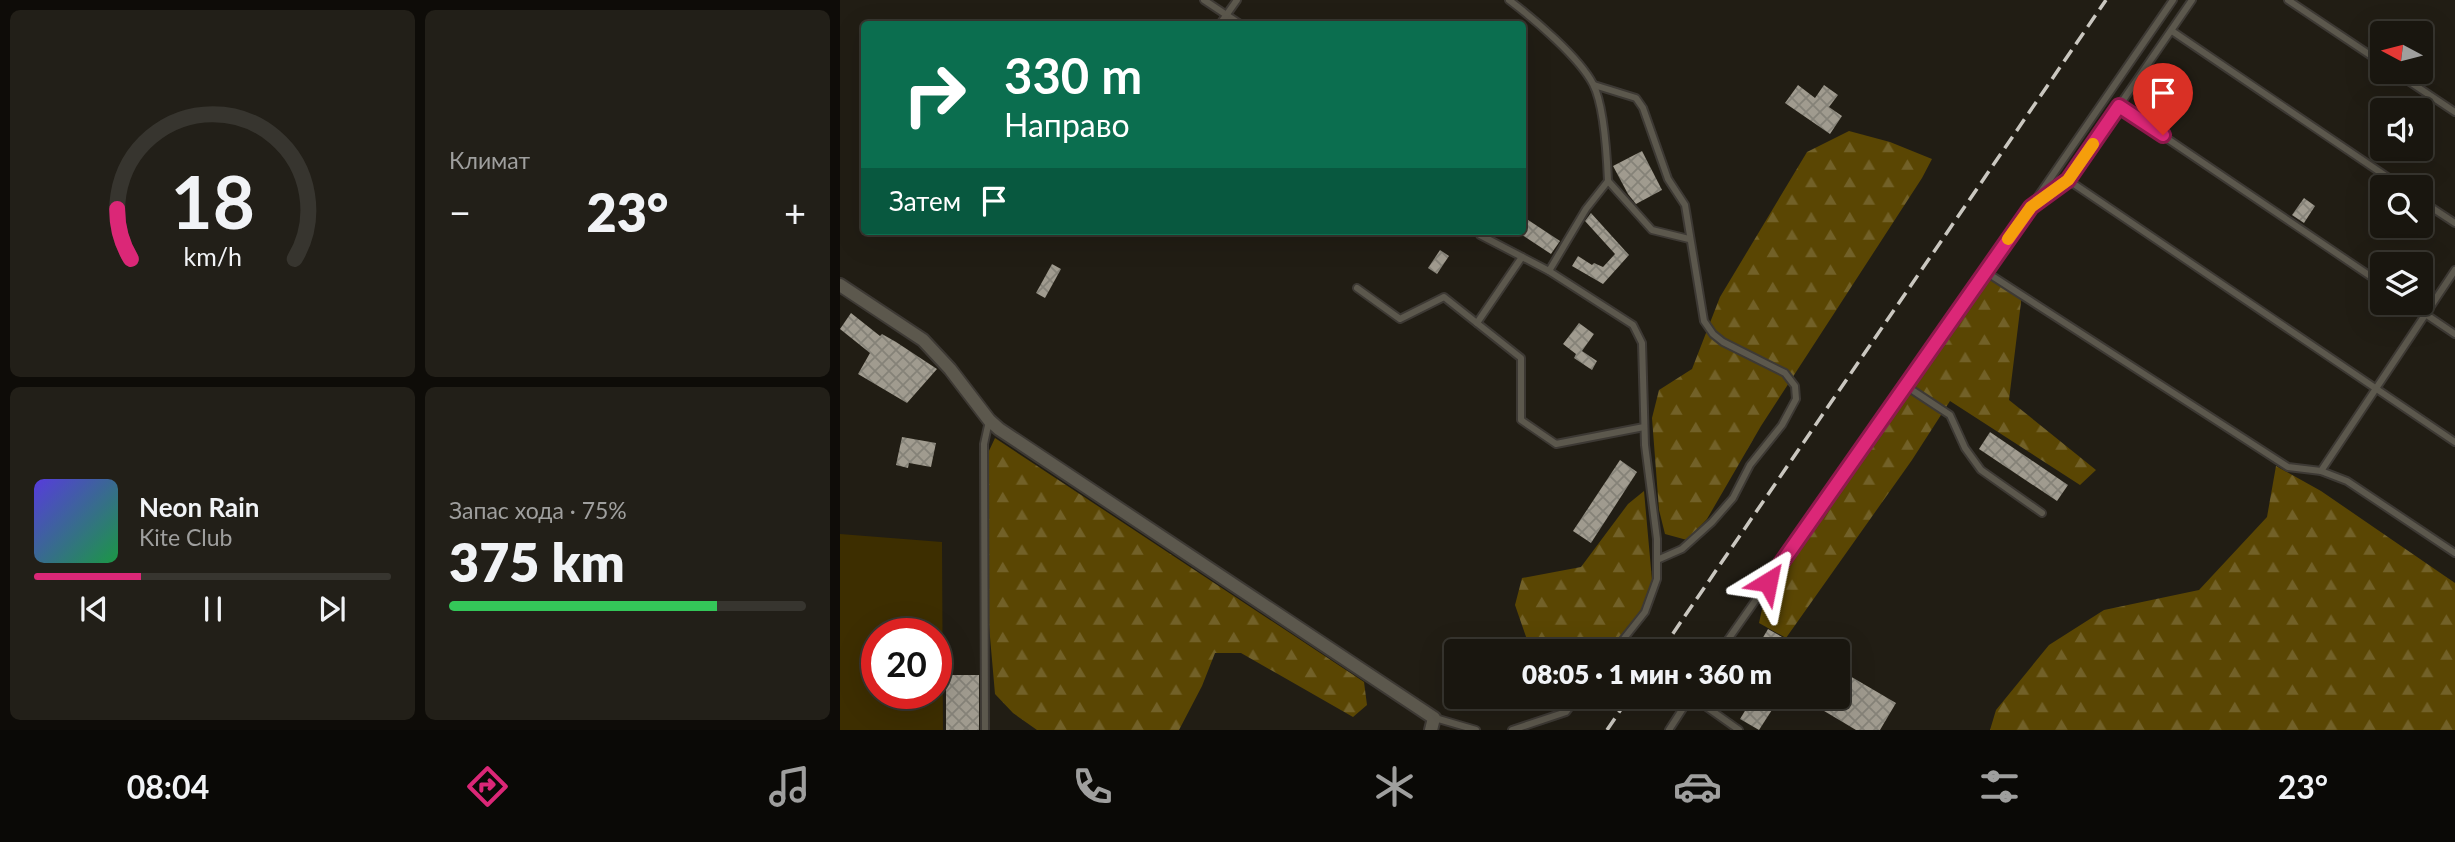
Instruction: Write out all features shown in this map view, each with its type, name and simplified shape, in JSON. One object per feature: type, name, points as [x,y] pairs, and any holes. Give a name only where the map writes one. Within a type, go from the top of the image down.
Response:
[{"type":"street","points":[[840,285],[923,340],[950,369],[989,420],[1433,724]]},
{"type":"lane","points":[[1204,0],[1236,21]]},
{"type":"lane","points":[[1222,21],[1237,0]]},
{"type":"lane","points":[[1509,0],[1528,14],[1575,60],[1594,85],[1603,123],[1608,181],[1652,230],[1689,239]]},
{"type":"lane","points":[[1728,639],[1986,272],[2172,0]]},
{"type":"lane","points":[[2031,207],[2068,180],[2192,0]]},
{"type":"lane","points":[[2288,0],[2370,55]]},
{"type":"lane","points":[[2172,31],[2384,175]]},
{"type":"lane","points":[[2413,84],[2455,113]]},
{"type":"lane","points":[[1594,85],[1636,98],[1643,108],[1668,179],[1685,205],[1703,321],[1723,342],[1785,373],[1795,386],[1796,399],[1782,425],[1750,464],[1733,498],[1713,522],[1682,550],[1657,560]]},
{"type":"lane","points":[[2119,106],[2370,276]]},
{"type":"lane","points":[[2068,180],[2455,442]]},
{"type":"lane","points":[[1549,271],[1586,209],[1608,181]]},
{"type":"lane","points":[[2433,209],[2455,223]]},
{"type":"lane","points":[[1480,235],[1549,271],[1633,325],[1642,343],[1644,427],[1657,539],[1657,579],[1645,612],[1624,639]]},
{"type":"lane","points":[[1477,323],[1521,257]]},
{"type":"lane","points":[[2433,303],[2455,270]]},
{"type":"lane","points":[[1986,272],[2288,467],[2321,471],[2347,481],[2455,553]]},
{"type":"lane","points":[[1357,288],[1400,318],[1444,297],[1521,358],[1521,421],[1556,444],[1644,427]]},
{"type":"lane","points":[[2321,471],[2425,315]]},
{"type":"lane","points":[[2427,315],[2455,334]]},
{"type":"lane","points":[[1906,386],[1950,415],[1965,448],[1981,470],[2042,513]]},
{"type":"lane","points":[[985,730],[984,457],[989,420]]},
{"type":"lane","points":[[1513,730],[1568,709]]},
{"type":"lane","points":[[1670,730],[1683,709]]},
{"type":"lane","points":[[1709,709],[1739,730]]},
{"type":"lane","points":[[1433,724],[1476,730]]},
{"type":"green space","points":[[1849,131],[1890,142],[1932,159],[1761,426],[1707,519],[1687,540],[1665,534],[1659,510],[1652,418],[1659,390],[1692,369],[1720,297],[1807,152]]},
{"type":"green space","points":[[2001,279],[2022,294],[2009,400],[2096,470],[2080,485],[1950,401],[1912,460],[1786,638],[1759,623],[1768,582],[1984,282]]},
{"type":"green space","points":[[995,438],[1364,682],[1367,705],[1353,717],[1241,653],[1215,653],[1202,686],[1179,730],[1037,730],[1013,713],[995,694],[988,614],[988,453]]},
{"type":"green space","points":[[2276,466],[2321,491],[2455,583],[2455,730],[1990,730],[1996,710],[2049,645],[2104,610],[2199,590],[2267,517]]},
{"type":"green space","points":[[1644,491],[1653,591],[1622,639],[1527,639],[1515,605],[1522,578],[1581,567],[1628,504]]},
{"type":"shaded area","points":[[840,534],[942,542],[942,618],[861,618],[861,709],[943,709],[943,730],[840,730]]},
{"type":"building","points":[[1798,85],[1815,98],[1824,85],[1838,95],[1829,107],[1842,116],[1830,134],[1785,103]]},
{"type":"building","points":[[1642,151],[1662,190],[1636,204],[1613,166]]},
{"type":"building","points":[[2304,198],[2315,206],[2304,223],[2292,215]]},
{"type":"building","points":[[1591,213],[1629,255],[1603,284],[1572,266],[1578,256],[1592,265],[1594,263],[1603,267],[1615,254],[1585,221]]},
{"type":"building","points":[[1526,219],[1560,241],[1551,254],[1522,235],[1526,235]]},
{"type":"building","points":[[1440,250],[1449,256],[1437,274],[1428,268]]},
{"type":"building","points":[[1052,264],[1061,269],[1045,298],[1036,293]]},
{"type":"building","points":[[851,313],[880,336],[882,334],[896,342],[937,369],[907,403],[858,374],[870,353],[840,329]]},
{"type":"building","points":[[1579,323],[1594,334],[1582,351],[1597,361],[1592,370],[1574,358],[1576,354],[1563,344]]},
{"type":"building","points":[[1990,432],[2068,485],[2057,501],[1979,449]]},
{"type":"building","points":[[902,437],[936,443],[931,467],[909,463],[908,468],[896,465]]},
{"type":"building","points":[[1620,460],[1637,472],[1591,543],[1573,531]]},
{"type":"building","points":[[1768,629],[1786,639],[1762,639]]},
{"type":"building","points":[[952,675],[979,675],[979,730],[946,730],[946,709],[952,709]]},
{"type":"building","points":[[1850,676],[1896,703],[1880,730],[1856,730],[1821,709],[1850,709]]},
{"type":"building","points":[[1746,709],[1773,709],[1759,730],[1740,719]]},
{"type":"railway","points":[[1669,639],[2106,0]]},
{"type":"railway","points":[[1607,730],[1621,709]]},
{"type":"slow traffic","points":[[2008,239],[2031,207],[2068,180],[2093,144]]},
{"type":"route","points":[[1768,582],[2031,207],[2068,180],[2119,106],[2163,135]]}]
